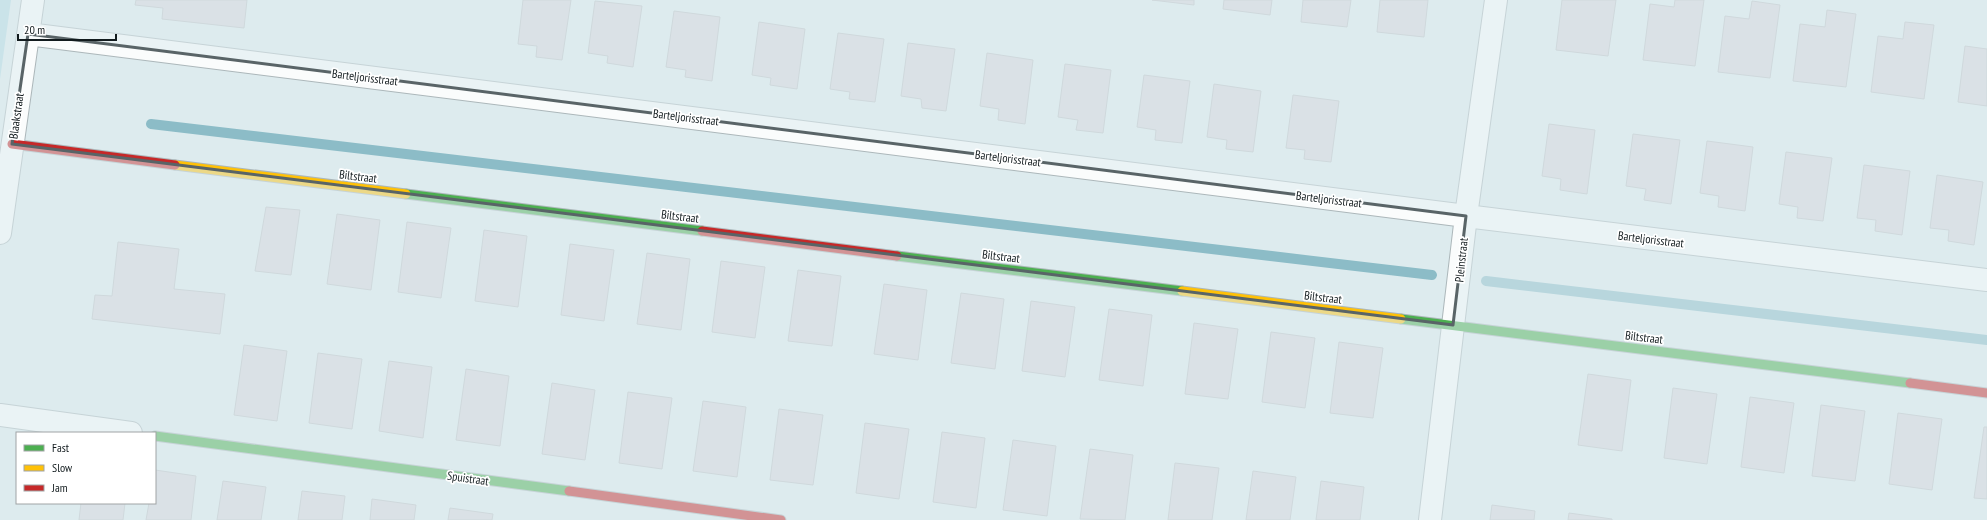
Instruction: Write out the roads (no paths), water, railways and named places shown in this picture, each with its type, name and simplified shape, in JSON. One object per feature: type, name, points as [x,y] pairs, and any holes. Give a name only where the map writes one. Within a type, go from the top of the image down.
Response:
[{"type":"street","name":"Blaakstraat","points":[[0,233],[33,0]]},
{"type":"street","name":"Pleinstraat","points":[[1430,520],[1466,216],[1496,0]]},
{"type":"street","name":"Barteljorisstraat","points":[[28,34],[1466,216],[1987,280]]},
{"type":"street","name":"Biltstraat","points":[[12,144],[1987,393]]},
{"type":"street","points":[[0,416],[123,432]]},
{"type":"street","name":"Spuistraat","points":[[156,436],[781,520]]},
{"type":"waterway","points":[[151,124],[1432,275]]},
{"type":"waterway","points":[[1486,281],[1987,340]]}]
